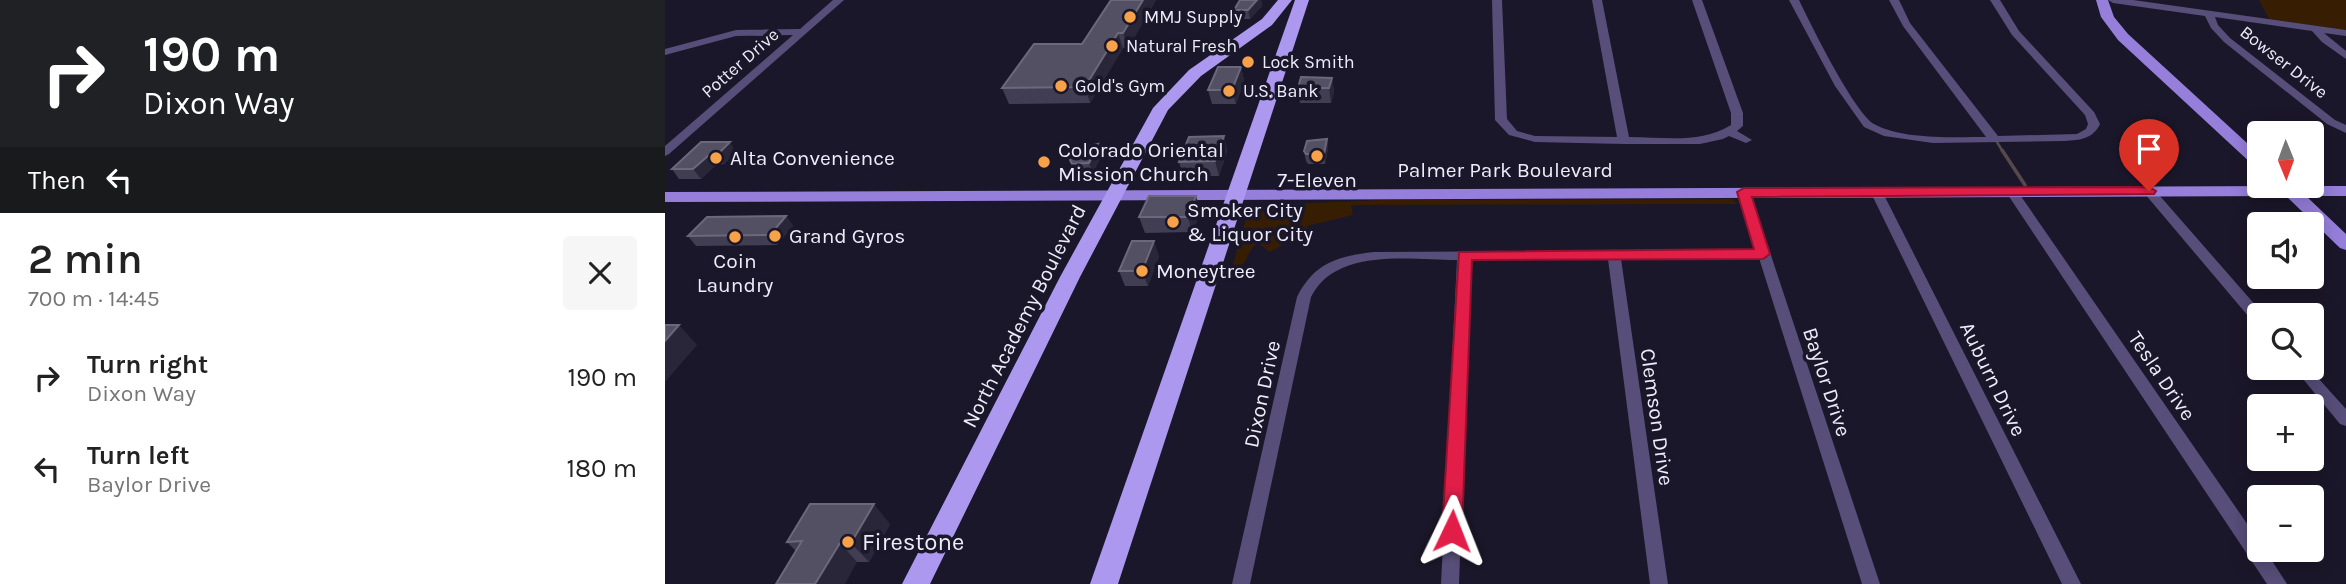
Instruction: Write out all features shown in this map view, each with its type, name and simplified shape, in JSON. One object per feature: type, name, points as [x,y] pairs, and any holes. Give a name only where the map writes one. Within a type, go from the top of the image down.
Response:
[{"type":"highway","name":"North Academy Boulevard","points":[[916,584],[1112,196],[1161,108],[1195,73],[1267,22],[1285,0]]},
{"type":"highway","points":[[1104,584],[1302,0]]},
{"type":"main road","points":[[2102,0],[2108,17],[2123,37],[2247,151]]},
{"type":"main road","name":"Palmer Park Boulevard","points":[[665,197],[2247,189]]},
{"type":"main road","name":"Palmer Park Boulevard","points":[[2324,190],[2346,191]]},
{"type":"main road","points":[[2298,198],[2346,244]]},
{"type":"street","name":"Potter Drive","points":[[665,152],[839,0]]},
{"type":"street","points":[[1497,0],[1499,114],[1504,126],[1513,133],[1548,141],[1700,141],[1730,132],[1738,122],[1697,0]]},
{"type":"street","points":[[1597,0],[1624,141]]},
{"type":"street","points":[[1794,0],[1861,118],[1885,134],[1905,138],[2073,138],[2091,131],[2094,124],[2090,114],[2015,33],[1996,0]]},
{"type":"street","points":[[1894,0],[1912,32],[1993,138]]},
{"type":"street","points":[[2113,0],[2346,33]]},
{"type":"street","name":"Bowser Drive","points":[[2209,14],[2214,26],[2227,40],[2331,122],[2346,130]]},
{"type":"street","points":[[2315,29],[2346,56]]},
{"type":"street","points":[[665,52],[736,33],[801,33]]},
{"type":"street","points":[[1730,132],[1747,140]]},
{"type":"street","points":[[1501,140],[1513,133]]},
{"type":"street","points":[[2149,191],[2247,305]]},
{"type":"street","name":"Baylor Drive","points":[[1744,192],[1871,584]]},
{"type":"street","name":"Auburn Drive","points":[[1877,192],[2072,584]]},
{"type":"street","name":"Tesla Drive","points":[[2012,192],[2278,584]]},
{"type":"street","name":"Dixon Drive","points":[[1241,584],[1309,285],[1335,264],[1374,256],[1763,254]]},
{"type":"street","points":[[1450,584],[1464,255]]},
{"type":"street","name":"Clemson Drive","points":[[1614,255],[1659,584]]},
{"type":"street","points":[[2311,380],[2346,420]]},
{"type":"shaded area","points":[[2259,0],[2346,0],[2346,30],[2269,19]]},
{"type":"shaded area","points":[[1733,199],[1738,204],[1351,205],[1353,215],[1307,226],[1309,229],[1270,252],[1258,243],[1252,248],[1235,279],[1229,279],[1247,215],[1261,205],[1382,200]]},
{"type":"building","points":[[1111,0],[1143,0],[1123,33],[1118,33],[1085,87],[1002,88],[1034,44],[1082,44]]},
{"type":"building","points":[[1240,0],[1257,0],[1248,10],[1234,10]]},
{"type":"building","points":[[1218,67],[1241,67],[1232,90],[1208,90]]},
{"type":"building","points":[[1301,77],[1332,78],[1329,88],[1298,88]]},
{"type":"building","points":[[1224,136],[1215,161],[1179,162],[1189,137]]},
{"type":"building","points":[[1327,139],[1324,154],[1306,154],[1304,151],[1307,141]]},
{"type":"building","points":[[701,142],[730,142],[717,155],[709,155],[693,169],[672,169]]},
{"type":"building","points":[[1098,144],[1089,163],[1072,164],[1069,158],[1076,153],[1075,149]]},
{"type":"building","points":[[1149,196],[1196,196],[1188,217],[1139,217]]},
{"type":"building","points":[[786,216],[770,235],[688,236],[707,217]]},
{"type":"building","points":[[1132,241],[1154,241],[1142,271],[1119,271]]},
{"type":"building","points":[[665,325],[679,325],[665,341]]},
{"type":"building","points":[[810,504],[874,504],[851,543],[840,543],[815,584],[776,584],[802,541],[787,542]]},
{"type":"waterway","points":[[1997,142],[2003,152]]},
{"type":"waterway","points":[[2002,150],[2025,185]]},
{"type":"place","name":"MMJ Supply","points":[[1130,17]]},
{"type":"place","name":"Natural Fresh","points":[[1112,46]]},
{"type":"place","name":"Lock Smith","points":[[1248,62]]},
{"type":"place","name":"Gold's Gym","points":[[1061,86]]},
{"type":"place","name":"U.S. Bank","points":[[1229,91]]},
{"type":"place","name":"7-Eleven","points":[[1317,156]]},
{"type":"place","name":"Alta Convenience","points":[[716,158]]},
{"type":"place","name":"Colorado Oriental Mission Church","points":[[1044,162]]},
{"type":"place","name":"Smoker City & Liquor City","points":[[1173,222]]},
{"type":"place","name":"Grand Gyros","points":[[775,236]]},
{"type":"place","name":"Coin Laundry","points":[[735,237]]},
{"type":"place","name":"Moneytree","points":[[1142,271]]},
{"type":"place","name":"Firestone","points":[[848,542]]},
{"type":"route","points":[[1452,531],[1464,255],[1763,254],[1744,192],[2149,191]]}]
